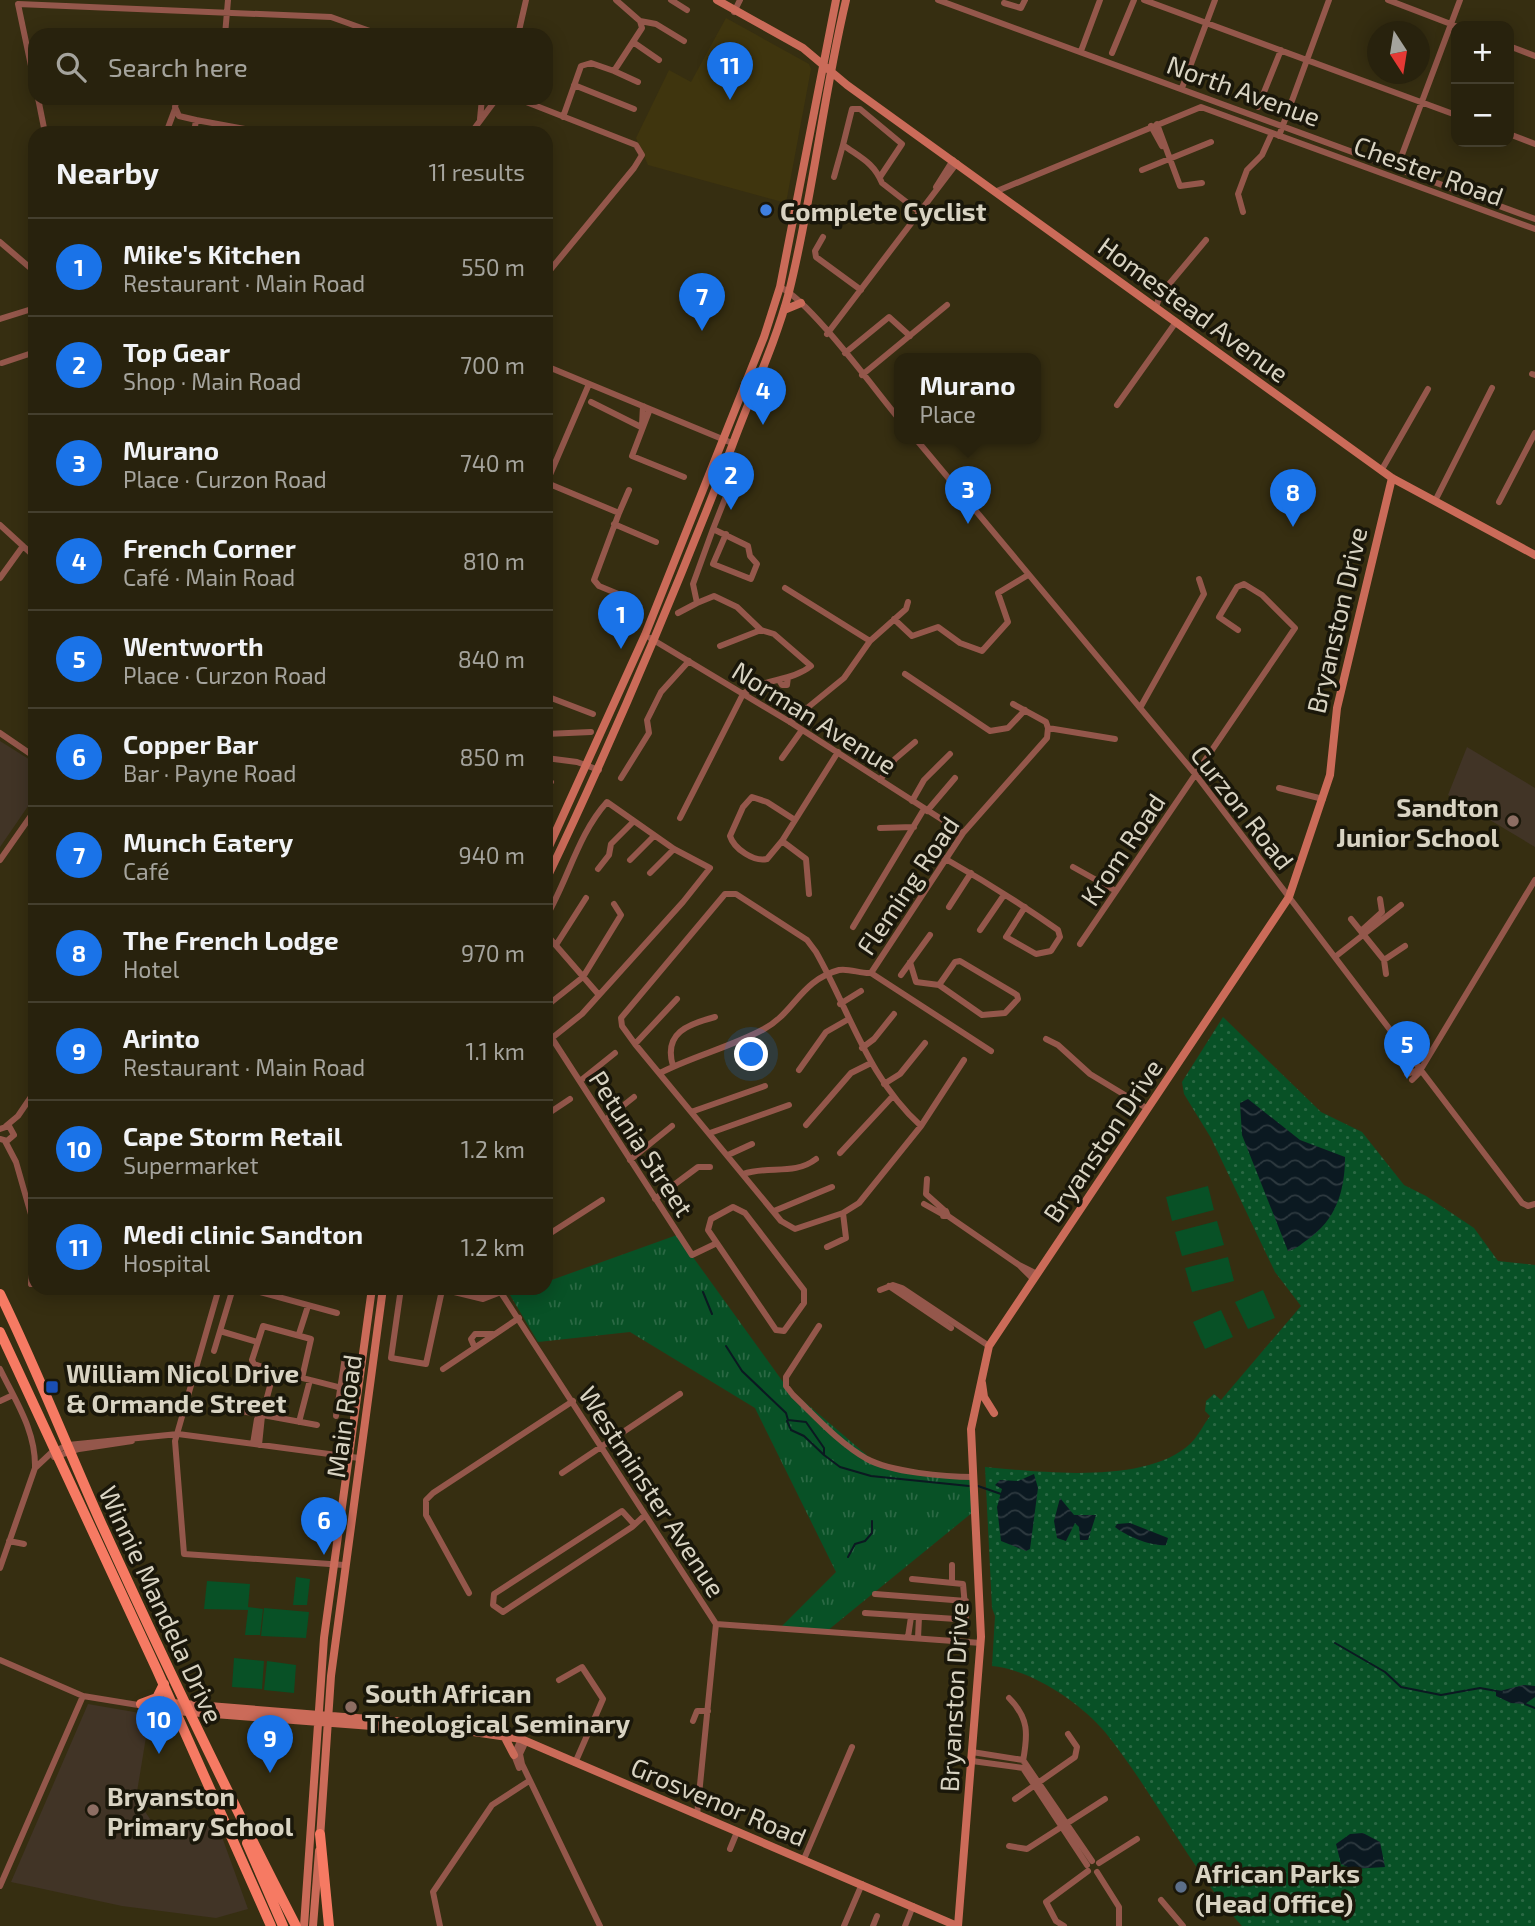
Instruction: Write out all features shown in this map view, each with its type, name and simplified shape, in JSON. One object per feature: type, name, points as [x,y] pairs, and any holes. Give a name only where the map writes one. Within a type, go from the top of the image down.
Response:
[{"type":"main road","points":[[711,0],[737,7],[826,67]]},
{"type":"main road","points":[[718,0],[737,7],[803,48],[826,67]]},
{"type":"main road","points":[[553,865],[599,769],[655,640],[783,310],[789,291],[825,93],[827,36],[836,0]]},
{"type":"main road","points":[[553,838],[645,635],[780,287],[826,67],[846,0]]},
{"type":"main road","points":[[803,48],[817,48],[827,36]]},
{"type":"main road","name":"Homestead Avenue","points":[[826,67],[847,85],[1158,304],[1176,322],[1381,471],[1535,555]]},
{"type":"main road","points":[[825,93],[836,85],[847,85]]},
{"type":"main road","points":[[783,310],[801,303]]},
{"type":"main road","name":"Bryanston Drive","points":[[959,1926],[981,1643],[971,1429],[988,1348],[1289,897],[1332,765],[1337,708],[1392,478]]},
{"type":"main road","name":"Winnie Mandela Drive","points":[[0,1294],[39,1374],[69,1448],[186,1707],[296,1926]]},
{"type":"main road","name":"Main Road","points":[[304,1926],[319,1695],[371,1295]]},
{"type":"main road","name":"Main Road","points":[[313,1926],[328,1719],[344,1565],[382,1295]]},
{"type":"main road","name":"Winnie Mandela Drive","points":[[0,1332],[54,1455],[164,1684],[171,1708],[269,1924]]},
{"type":"main road","points":[[981,1377],[984,1397],[995,1413]]},
{"type":"main road","points":[[141,1704],[157,1698],[164,1684]]},
{"type":"main road","points":[[289,1712],[307,1709],[319,1695]]},
{"type":"main road","name":"Grosvenor Road","points":[[186,1707],[452,1732],[461,1729],[503,1734],[524,1740],[737,1832],[806,1854],[862,1884],[959,1926]]},
{"type":"main road","name":"Grosvenor Road","points":[[171,1708],[289,1712],[317,1718]]},
{"type":"main road","points":[[503,1734],[514,1755]]},
{"type":"main road","points":[[229,1794],[283,1926]]},
{"type":"main road","points":[[320,1834],[329,1926]]},
{"type":"street","points":[[164,0],[164,10]]},
{"type":"street","points":[[226,28],[228,0]]},
{"type":"street","points":[[520,28],[526,0]]},
{"type":"street","points":[[616,0],[640,21],[656,24],[684,41]]},
{"type":"street","points":[[671,0],[687,10]]},
{"type":"street","name":"North Avenue","points":[[938,0],[1284,124],[1535,219]]},
{"type":"street","points":[[1004,3],[1021,8],[1025,0]]},
{"type":"street","points":[[1081,51],[1100,0]]},
{"type":"street","points":[[1112,53],[1133,0]]},
{"type":"street","points":[[1144,0],[1451,113]]},
{"type":"street","points":[[1182,88],[1215,0]]},
{"type":"street","points":[[1279,136],[1329,0]]},
{"type":"street","points":[[1388,0],[1451,24]]},
{"type":"street","points":[[1455,21],[1460,0]]},
{"type":"street","points":[[28,52],[18,4],[331,17],[362,28]]},
{"type":"street","points":[[614,71],[642,28],[640,21]]},
{"type":"street","points":[[1397,168],[1451,32]]},
{"type":"street","points":[[633,42],[659,60]]},
{"type":"street","points":[[1514,48],[1535,56]]},
{"type":"street","points":[[1258,107],[1281,50]]},
{"type":"street","points":[[563,117],[581,66],[585,64],[614,71],[638,82]]},
{"type":"street","points":[[574,85],[634,109]]},
{"type":"street","points":[[39,105],[44,126]]},
{"type":"street","points":[[480,121],[481,105]]},
{"type":"street","points":[[476,126],[492,105]]},
{"type":"street","points":[[533,105],[636,145],[641,150],[639,162],[553,266]]},
{"type":"street","points":[[175,107],[179,116],[229,126]]},
{"type":"street","points":[[168,126],[175,107]]},
{"type":"street","name":"Chester Road","points":[[997,191],[1201,107],[1535,229]]},
{"type":"street","points":[[834,177],[850,112],[856,108],[901,141],[902,146],[880,177]]},
{"type":"street","points":[[195,126],[196,120]]},
{"type":"street","points":[[1154,125],[1181,186],[1202,183]]},
{"type":"street","points":[[1243,212],[1238,194],[1247,170],[1262,155],[1272,133]]},
{"type":"street","points":[[1514,136],[1535,144]]},
{"type":"street","points":[[1142,170],[1211,142]]},
{"type":"street","points":[[843,145],[877,169],[882,183],[918,211]]},
{"type":"street","points":[[828,335],[955,161]]},
{"type":"street","points":[[823,237],[815,251],[816,257],[860,290]]},
{"type":"street","points":[[1158,304],[1206,240]]},
{"type":"street","points":[[2,247],[28,267]]},
{"type":"street","points":[[780,287],[789,291],[801,303],[894,413]]},
{"type":"street","points":[[862,375],[947,305]]},
{"type":"street","points":[[0,320],[28,311]]},
{"type":"street","points":[[845,354],[889,317],[910,336]]},
{"type":"street","points":[[1117,405],[1176,322]]},
{"type":"street","points":[[2,363],[28,354]]},
{"type":"street","points":[[553,369],[732,443]]},
{"type":"street","points":[[553,468],[589,384]]},
{"type":"street","points":[[1435,501],[1492,388]]},
{"type":"street","points":[[1381,471],[1428,389]]},
{"type":"street","points":[[591,402],[641,426]]},
{"type":"street","points":[[646,407],[632,456],[684,477]]},
{"type":"street","points":[[1499,502],[1535,433]]},
{"type":"street","name":"Curzon Road","points":[[920,444],[1196,775],[1522,1203],[1532,1205]]},
{"type":"street","points":[[697,603],[693,584],[736,471],[724,466]]},
{"type":"street","points":[[553,487],[619,513]]},
{"type":"street","points":[[628,598],[599,586],[594,580],[629,490]]},
{"type":"street","points":[[614,524],[656,542]]},
{"type":"street","points":[[0,525],[28,551]]},
{"type":"street","points":[[713,529],[726,534],[748,547],[750,556],[757,564],[751,579],[713,564],[726,534]]},
{"type":"street","points":[[0,578],[23,546]]},
{"type":"street","points":[[894,619],[912,636],[938,626],[968,647],[984,650],[1008,622],[998,593],[1028,575]]},
{"type":"street","points":[[1140,708],[1204,594],[1199,579]]},
{"type":"street","name":"Krom Road","points":[[1080,944],[1295,628],[1262,595],[1244,584],[1237,587],[1219,617],[1238,630]]},
{"type":"street","points":[[785,588],[870,641]]},
{"type":"street","points":[[678,613],[711,596],[719,598],[737,607],[761,630],[774,634],[811,665],[788,677],[760,684],[743,694],[680,818]]},
{"type":"street","points":[[790,722],[844,678],[870,641],[906,609],[908,602]]},
{"type":"street","points":[[720,646],[761,630]]},
{"type":"street","name":"Norman Avenue","points":[[645,635],[790,722],[963,833]]},
{"type":"street","points":[[621,778],[649,733],[647,720],[661,692],[689,660]]},
{"type":"street","points":[[905,674],[990,731],[1008,728],[1025,710]]},
{"type":"street","points":[[553,699],[593,714]]},
{"type":"street","points":[[1013,704],[1046,722],[1048,728],[1115,739]]},
{"type":"street","name":"Fleming Road","points":[[660,1073],[766,1028],[784,1013],[805,988],[827,975],[846,970],[871,973],[944,858],[1047,738],[1048,728]]},
{"type":"street","points":[[782,758],[802,730]]},
{"type":"street","points":[[553,734],[591,732]]},
{"type":"street","points":[[0,733],[28,750]]},
{"type":"street","points":[[880,780],[895,759],[915,742]]},
{"type":"street","points":[[795,820],[767,802],[752,797],[743,807],[730,836],[735,845],[761,860],[767,859],[782,841],[838,752]]},
{"type":"street","points":[[912,801],[924,780],[950,754]]},
{"type":"street","points":[[553,759],[599,769]]},
{"type":"street","points":[[853,927],[925,810],[955,778]]},
{"type":"street","points":[[1279,788],[1323,799]]},
{"type":"street","points":[[553,902],[584,837],[606,803],[674,849],[709,866],[709,871],[599,995],[553,1037]]},
{"type":"street","points":[[0,860],[28,820]]},
{"type":"street","points":[[598,869],[609,855],[611,844],[633,822]]},
{"type":"street","points":[[880,828],[914,827]]},
{"type":"street","points":[[630,860],[654,836]]},
{"type":"street","points":[[782,841],[806,859],[809,894]]},
{"type":"street","points":[[650,873],[674,849]]},
{"type":"street","points":[[944,858],[971,873],[1026,908],[1059,931],[1060,937],[1051,951],[1036,954],[1006,938],[1026,908]]},
{"type":"street","points":[[1073,867],[1116,891]]},
{"type":"street","points":[[949,906],[971,873]]},
{"type":"street","points":[[1409,1077],[1420,1069],[1535,880]]},
{"type":"street","points":[[920,1125],[892,1097],[871,1063],[807,940],[736,894],[726,892],[623,1014],[622,1026],[635,1044],[784,1225],[795,1229],[843,1213],[862,1199],[920,1125],[964,1060]]},
{"type":"street","points":[[980,930],[1004,895]]},
{"type":"street","points":[[556,944],[586,898]]},
{"type":"street","points":[[1335,957],[1382,912],[1380,899]]},
{"type":"street","points":[[553,1001],[583,977],[621,915],[614,904]]},
{"type":"street","points":[[1362,932],[1401,905]]},
{"type":"street","points":[[1351,919],[1384,960],[1386,974]]},
{"type":"street","points":[[901,975],[930,935]]},
{"type":"street","points":[[553,941],[599,995]]},
{"type":"street","points":[[1384,960],[1405,946]]},
{"type":"street","points":[[910,962],[914,978],[923,985],[939,985],[986,1016],[1005,1013],[1018,999],[1017,995],[960,961],[956,962],[939,985]]},
{"type":"street","points":[[871,973],[991,1051]]},
{"type":"street","points":[[912,1000],[923,985]]},
{"type":"street","points":[[840,1004],[861,991]]},
{"type":"street","points":[[635,1044],[677,999]]},
{"type":"street","points":[[862,1048],[874,1039],[894,1014]]},
{"type":"street","points":[[673,1066],[669,1050],[676,1037],[689,1026],[715,1017]]},
{"type":"street","points":[[799,1070],[826,1032],[847,1020]]},
{"type":"street","points":[[1046,1039],[1058,1045],[1090,1074],[1148,1109]]},
{"type":"street","name":"Petunia Street","points":[[553,1040],[692,1256],[715,1244]]},
{"type":"street","points":[[884,1084],[900,1074],[925,1043]]},
{"type":"street","points":[[580,1081],[615,1053]]},
{"type":"street","points":[[806,1125],[851,1073],[871,1063]]},
{"type":"street","points":[[691,1112],[765,1086]]},
{"type":"street","points":[[605,1120],[634,1097]]},
{"type":"street","points":[[840,1153],[877,1109],[892,1097]]},
{"type":"street","points":[[553,1110],[570,1099]]},
{"type":"street","points":[[6,1139],[28,1101]]},
{"type":"street","points":[[710,1133],[789,1105]]},
{"type":"street","points":[[18,1116],[3,1125],[28,1205]]},
{"type":"street","points":[[630,1160],[672,1126]]},
{"type":"street","points":[[728,1154],[752,1144]]},
{"type":"street","points":[[743,1174],[765,1168],[798,1170],[816,1159]]},
{"type":"street","points":[[655,1199],[698,1167],[710,1167]]},
{"type":"street","points":[[927,1179],[926,1194],[945,1213]]},
{"type":"street","points":[[774,1212],[832,1187]]},
{"type":"street","points":[[553,1232],[602,1200]]},
{"type":"street","points":[[924,1203],[945,1213],[1035,1276]]},
{"type":"street","name":"Petunia Street","points":[[733,1207],[740,1209],[804,1290],[804,1303],[783,1331],[776,1330],[715,1244],[708,1230],[709,1222],[733,1207]]},
{"type":"street","points":[[827,1247],[846,1238],[843,1213]]},
{"type":"street","points":[[880,1290],[889,1286],[902,1288],[988,1348]]},
{"type":"street","points":[[217,1295],[175,1443],[184,1554],[344,1565]]},
{"type":"street","points":[[214,1351],[231,1295]]},
{"type":"street","points":[[269,1295],[337,1313]]},
{"type":"street","points":[[400,1295],[391,1358],[426,1364],[439,1295]]},
{"type":"street","name":"Westminster Avenue","points":[[503,1295],[716,1624],[697,1815]]},
{"type":"street","points":[[299,1335],[308,1306]]},
{"type":"street","points":[[443,1369],[474,1346],[471,1339],[475,1334],[492,1335],[519,1318]]},
{"type":"street","points":[[302,1378],[312,1340],[264,1325],[257,1342],[253,1364],[274,1371],[341,1388]]},
{"type":"street","points":[[819,1326],[786,1377],[786,1386],[793,1395],[849,1447],[873,1462],[948,1476],[973,1476]]},
{"type":"street","points":[[220,1331],[257,1342]]},
{"type":"street","points":[[336,1416],[345,1357]]},
{"type":"street","points":[[0,1369],[33,1439],[35,1468],[0,1568]]},
{"type":"street","points":[[256,1445],[274,1371]]},
{"type":"street","points":[[299,1422],[310,1380]]},
{"type":"street","points":[[562,1473],[680,1394]]},
{"type":"street","points":[[0,1401],[13,1395]]},
{"type":"street","points":[[469,1593],[426,1515],[426,1500],[573,1401]]},
{"type":"street","points":[[230,1409],[317,1425]]},
{"type":"street","points":[[35,1468],[69,1448],[178,1434],[359,1458]]},
{"type":"street","points":[[628,1515],[639,1507]]},
{"type":"street","points":[[633,1523],[622,1511],[494,1594],[493,1605],[503,1612],[632,1527],[633,1523],[644,1516]]},
{"type":"street","points":[[9,1541],[24,1544]]},
{"type":"street","points":[[952,1565],[952,1581]]},
{"type":"street","points":[[864,1613],[964,1619],[964,1584],[912,1579]]},
{"type":"street","points":[[875,1594],[966,1601]]},
{"type":"street","points":[[908,1637],[911,1617]]},
{"type":"street","points":[[918,1638],[919,1617]]},
{"type":"street","points":[[716,1624],[981,1643]]},
{"type":"street","name":"Grosvenor Road","points":[[0,1660],[83,1696],[171,1708]]},
{"type":"street","points":[[559,1680],[582,1668],[603,1699],[575,1763]]},
{"type":"street","points":[[0,1886],[83,1696]]},
{"type":"street","points":[[1009,1698],[1021,1711],[1026,1724],[1022,1763]]},
{"type":"street","points":[[692,1721],[696,1711],[708,1711]]},
{"type":"street","points":[[1015,1799],[1077,1755],[1077,1747],[1069,1734]]},
{"type":"street","points":[[524,1740],[514,1755],[600,1926]]},
{"type":"street","points":[[524,1740],[520,1758],[527,1782]]},
{"type":"street","points":[[806,1854],[852,1746]]},
{"type":"street","points":[[972,1757],[995,1754],[1022,1763],[1117,1903],[1119,1926]]},
{"type":"street","points":[[994,1762],[995,1754]]},
{"type":"street","points":[[972,1757],[994,1762],[1022,1763]]},
{"type":"street","points":[[440,1926],[433,1892],[486,1813],[502,1797],[527,1782]]},
{"type":"street","points":[[1009,1846],[1026,1850],[1105,1799]]},
{"type":"street","points":[[730,1849],[737,1832]]},
{"type":"street","points":[[1064,1926],[1056,1922],[1046,1902],[1091,1865],[1137,1839]]},
{"type":"street","points":[[844,1926],[862,1884]]},
{"type":"street","points":[[1161,1900],[1183,1926]]},
{"type":"street","points":[[905,1926],[914,1906]]},
{"type":"street","points":[[875,1925],[877,1916]]},
{"type":"shaded area","points":[[726,18],[809,64],[811,69],[786,203],[648,165],[636,138],[669,70],[691,82]]},
{"type":"shaded area","points":[[0,741],[28,759],[28,806],[0,847]]},
{"type":"shaded area","name":"Sandton Junior School","points":[[1467,747],[1535,788],[1535,847],[1448,795]]},
{"type":"shaded area","name":"Bryanston Primary School","points":[[88,1704],[140,1713],[147,1731],[136,1798],[158,1831],[217,1823],[248,1909],[216,1918],[122,1906],[11,1882]]},
{"type":"green space","points":[[1223,1017],[1321,1112],[1362,1132],[1404,1185],[1426,1196],[1474,1228],[1498,1261],[1535,1265],[1535,1926],[1242,1926],[1205,1880],[1140,1780],[1095,1721],[1054,1689],[1022,1674],[992,1666],[995,1616],[992,1608],[985,1467],[1092,1473],[1148,1465],[1172,1456],[1191,1443],[1210,1416],[1205,1411],[1206,1401],[1214,1394],[1221,1400],[1301,1306],[1275,1272],[1211,1138],[1184,1094],[1182,1082]]},
{"type":"green space","points":[[1208,1186],[1214,1210],[1172,1221],[1166,1197]]},
{"type":"green space","points":[[1217,1221],[1224,1245],[1182,1256],[1175,1232]]},
{"type":"green space","points":[[677,1235],[786,1386],[876,1463],[954,1477],[972,1476],[973,1512],[827,1631],[780,1628],[836,1572],[755,1408],[630,1332],[538,1342],[510,1295],[553,1295],[553,1279]]},
{"type":"green space","points":[[1228,1257],[1234,1281],[1192,1292],[1185,1268]]},
{"type":"green space","points":[[1263,1290],[1275,1318],[1248,1329],[1235,1302]]},
{"type":"green space","points":[[1221,1310],[1233,1337],[1205,1349],[1193,1322]]},
{"type":"green space","points":[[296,1577],[310,1579],[307,1605],[293,1605]]},
{"type":"green space","points":[[207,1581],[250,1584],[248,1607],[263,1609],[260,1635],[245,1635],[248,1610],[204,1609]]},
{"type":"green space","points":[[264,1608],[309,1612],[306,1638],[261,1636]]},
{"type":"green space","points":[[234,1658],[264,1661],[262,1689],[232,1687]]},
{"type":"green space","points":[[267,1661],[296,1665],[294,1693],[264,1690]]},
{"type":"water","points":[[1248,1099],[1300,1140],[1345,1157],[1341,1193],[1332,1214],[1317,1232],[1298,1247],[1288,1251],[1242,1135],[1240,1103]]},
{"type":"water","points":[[1034,1474],[1038,1488],[1030,1549],[1026,1551],[1001,1541],[997,1507],[1002,1489],[995,1485],[1000,1480],[1018,1481]]},
{"type":"water","points":[[1060,1498],[1074,1515],[1096,1515],[1088,1540],[1080,1540],[1079,1527],[1075,1523],[1066,1541],[1057,1538],[1054,1521]]},
{"type":"water","points":[[1130,1523],[1168,1538],[1166,1545],[1140,1540],[1115,1527],[1117,1524]]},
{"type":"water","points":[[1523,1685],[1535,1686],[1535,1697],[1525,1704],[1511,1703],[1496,1696],[1496,1692]]},
{"type":"water","points":[[1363,1833],[1380,1842],[1385,1867],[1352,1869],[1341,1864],[1336,1844],[1350,1834]]},
{"type":"waterway","points":[[703,1292],[712,1314]]},
{"type":"waterway","points":[[726,1346],[742,1371],[786,1413],[788,1420],[806,1422],[824,1448],[824,1455],[840,1467],[871,1476],[969,1486]]},
{"type":"waterway","points":[[787,1421],[791,1430],[804,1436],[824,1455]]},
{"type":"waterway","points":[[978,1486],[1001,1494]]},
{"type":"waterway","points":[[848,1557],[855,1544],[865,1541],[872,1533],[872,1521]]},
{"type":"waterway","points":[[1335,1643],[1385,1672],[1401,1687],[1441,1695],[1480,1688],[1502,1692]]},
{"type":"waterway","points":[[1525,1704],[1535,1708]]},
{"type":"place","name":"Medi clinic Sandton","points":[[730,100]]},
{"type":"place","name":"Complete Cyclist","points":[[766,210]]},
{"type":"place","name":"Munch Eatery","points":[[702,331]]},
{"type":"place","name":"French Corner","points":[[763,425]]},
{"type":"place","name":"Top Gear","points":[[731,510]]},
{"type":"place","name":"Murano","points":[[968,524]]},
{"type":"place","name":"The French Lodge","points":[[1293,527]]},
{"type":"place","name":"Mike's Kitchen","points":[[621,649]]},
{"type":"place","name":"Sandton Junior School","points":[[1513,821]]},
{"type":"place","name":"Wentworth","points":[[1407,1079]]},
{"type":"place","name":"William Nicol Drive & Ormande Street","points":[[52,1387]]},
{"type":"place","name":"Copper Bar","points":[[324,1555]]},
{"type":"place","name":"South African Theological Seminary","points":[[351,1707]]},
{"type":"place","name":"Cape Storm Retail","points":[[159,1754]]},
{"type":"place","name":"Arinto","points":[[270,1773]]},
{"type":"place","name":"Bryanston Primary School","points":[[93,1810]]},
{"type":"place","name":"African Parks (Head Office)","points":[[1181,1887]]}]
